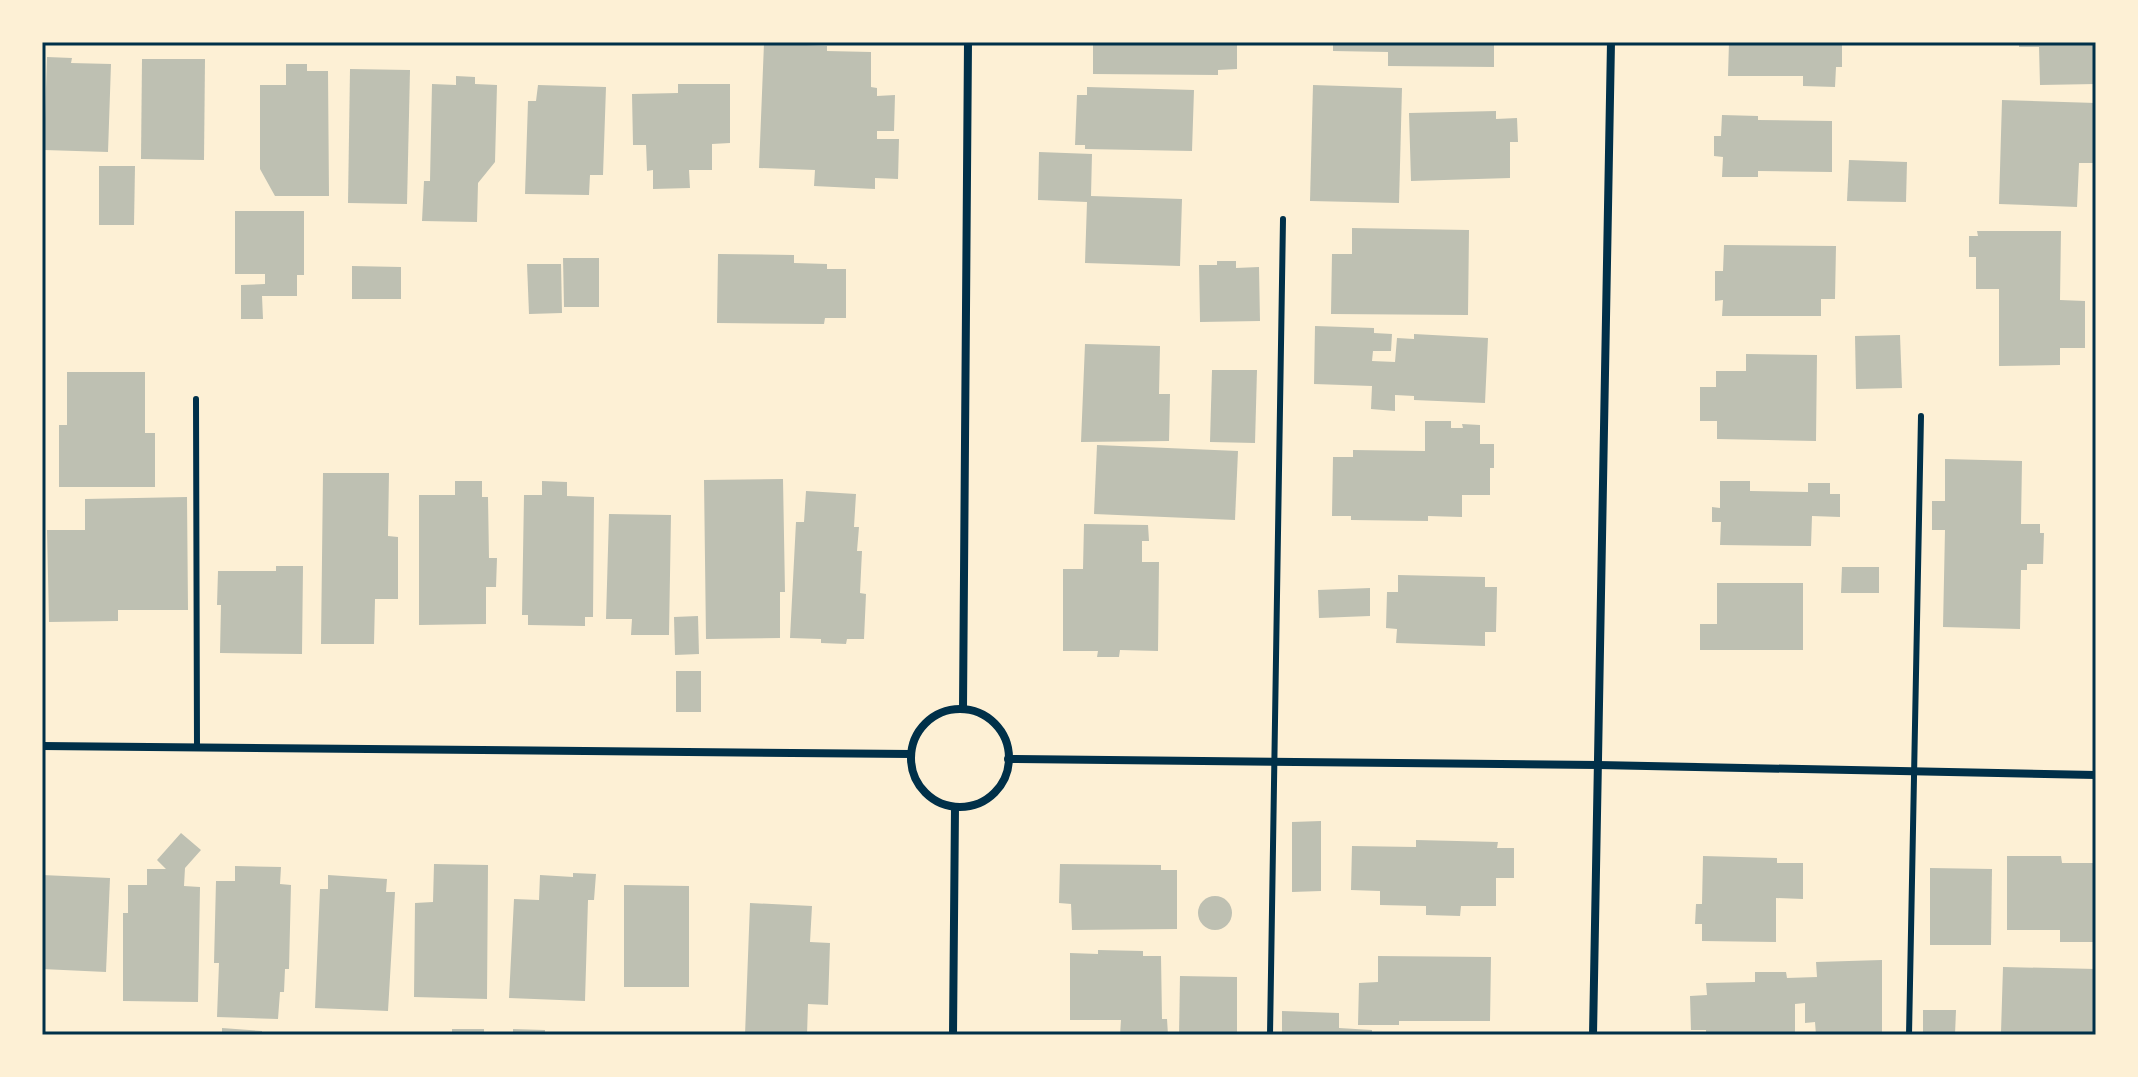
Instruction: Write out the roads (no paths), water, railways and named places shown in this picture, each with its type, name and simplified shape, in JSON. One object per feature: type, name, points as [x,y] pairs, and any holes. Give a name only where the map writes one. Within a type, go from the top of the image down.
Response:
[{"type":"street","points":[[963,709],[968,42]]},
{"type":"street","points":[[1593,1035],[1611,42]]},
{"type":"street","points":[[963,709],[980,712],[994,722],[1003,735],[1009,766],[993,794],[980,802],[955,807],[935,800],[922,790],[914,776],[911,754],[920,729],[932,717],[947,710],[963,709]]},
{"type":"street","points":[[42,746],[911,754]]},
{"type":"street","points":[[1008,759],[1598,765],[2096,775]]},
{"type":"street","points":[[953,1035],[955,807]]},
{"type":"lane","points":[[1270,1035],[1283,219]]},
{"type":"lane","points":[[196,399],[197,748]]},
{"type":"lane","points":[[1909,1035],[1921,416]]}]
